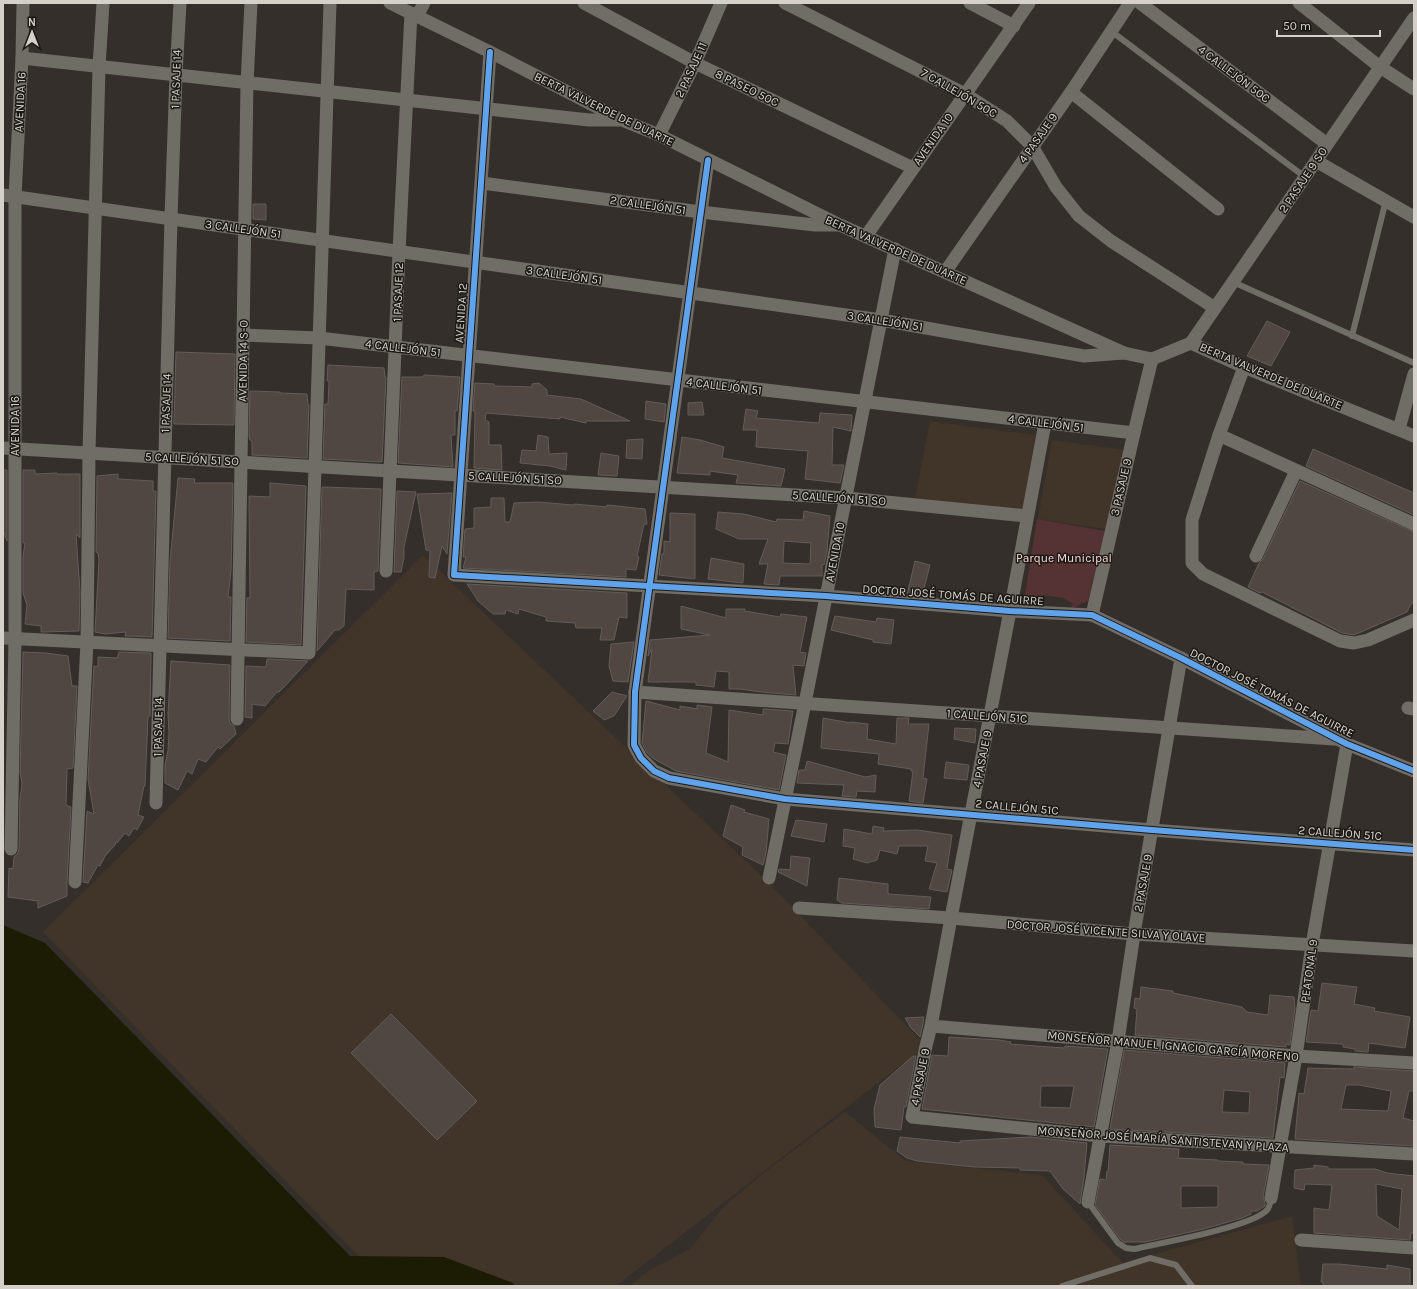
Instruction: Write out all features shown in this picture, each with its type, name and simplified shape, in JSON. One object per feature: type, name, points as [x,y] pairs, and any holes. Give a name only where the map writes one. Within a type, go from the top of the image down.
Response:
[{"type":"street","name":"AVENIDA 16","points":[[11,849],[9,638],[9,196],[22,58],[23,3]]},
{"type":"street","points":[[75,882],[87,642],[89,453],[99,66],[103,3]]},
{"type":"street","name":"1 PASAJE 14","points":[[156,803],[171,218],[180,3]]},
{"type":"street","name":"AVENIDA 14 S-O","points":[[237,719],[247,83],[251,3]]},
{"type":"street","points":[[9,638],[309,653],[330,3]]},
{"type":"street","name":"BERTA VALVERDE DE DUARTE","points":[[390,3],[490,52],[622,120],[659,135],[840,225],[1124,353],[1152,359],[1191,343],[1244,367],[1414,436]]},
{"type":"street","points":[[414,15],[424,3]]},
{"type":"street","name":"8 PASEO 50C","points":[[584,3],[695,63],[913,168]]},
{"type":"street","name":"2 PASAJE 11","points":[[659,135],[695,63],[721,3]]},
{"type":"street","name":"7 CALLEJÓN 50C","points":[[785,3],[965,94],[1007,121],[1032,146],[1056,187],[1079,216],[1111,241],[1215,308]]},
{"type":"street","points":[[970,3],[1014,26]]},
{"type":"street","name":"AVENIDA 10","points":[[866,236],[1029,3]]},
{"type":"street","name":"4 PASAJE 9","points":[[945,272],[1071,92],[1130,3]]},
{"type":"street","name":"4 CALLEJÓN 50C","points":[[1140,3],[1327,144]]},
{"type":"street","points":[[1299,3],[1380,67],[1414,89]]},
{"type":"street","name":"1 PASAJE 12","points":[[386,571],[406,100],[414,15]]},
{"type":"street","name":"2 PASAJE 9 SO","points":[[1191,343],[1414,18]]},
{"type":"street","name":"AVENIDA 12","points":[[454,575],[490,52]]},
{"type":"street","points":[[22,58],[589,120],[622,120]]},
{"type":"street","points":[[1071,92],[1218,209]]},
{"type":"street","points":[[635,692],[708,160]]},
{"type":"street","points":[[1316,161],[1414,217]]},
{"type":"street","name":"2 CALLEJÓN 51","points":[[482,183],[701,212],[815,225],[840,225]]},
{"type":"street","name":"3 CALLEJÓN 51","points":[[9,196],[881,320],[1084,356],[1124,353]]},
{"type":"street","name":"AVENIDA 10","points":[[769,878],[895,249]]},
{"type":"street","name":"4 CALLEJÓN 51","points":[[243,335],[319,338],[1134,433]]},
{"type":"street","name":"3 PASAJE 9","points":[[1092,615],[1152,359]]},
{"type":"street","points":[[1244,367],[1219,435],[1192,520],[1192,564],[1203,574],[1340,641],[1354,643],[1368,640],[1414,620]]},
{"type":"street","points":[[1399,429],[1414,374]]},
{"type":"street","name":"4 PASAJE 9","points":[[912,1117],[931,1026],[1045,423]]},
{"type":"street","points":[[1219,435],[1414,524]]},
{"type":"street","name":"5 CALLEJÓN 51 SO","points":[[9,449],[846,498],[1027,516]]},
{"type":"street","points":[[1256,556],[1296,471]]},
{"type":"street","name":"DOCTOR JOSÉ TOMÁS DE AGUIRRE","points":[[454,575],[826,596],[1010,611],[1092,615],[1182,658],[1344,742],[1414,771]]},
{"type":"street","name":"2 PASAJE 9","points":[[1088,1202],[1118,1041],[1134,934],[1182,658]]},
{"type":"street","name":"1 CALLEJÓN 51C","points":[[635,692],[1170,728],[1344,742]]},
{"type":"street","name":"2 CALLEJÓN 51C","points":[[635,692],[634,745],[641,758],[654,771],[669,778],[785,799],[1152,830],[1414,850]]},
{"type":"street","name":"PEATONAL 9","points":[[1271,1198],[1296,1056],[1344,742]]},
{"type":"street","name":"DOCTOR JOSÉ VICENTE SILVA Y OLAVE","points":[[799,908],[951,918],[1134,934],[1414,951]]},
{"type":"street","name":"MONSEÑOR MANUEL IGNACIO GARCÍA MORENO","points":[[931,1026],[1296,1056],[1414,1062]]},
{"type":"street","name":"MONSEÑOR JOSÉ MARÍA SANTISTEVAN Y PLAZA","points":[[912,1117],[1100,1136],[1414,1154]]},
{"type":"street","points":[[1301,1240],[1414,1248]]},
{"type":"lane","points":[[1111,31],[1305,177]]},
{"type":"lane","points":[[1352,336],[1386,200]]},
{"type":"lane","points":[[1233,282],[1414,363]]},
{"type":"lane","points":[[1088,1202],[1118,1243],[1126,1248],[1134,1249],[1220,1229],[1258,1217],[1268,1209],[1271,1198]]},
{"type":"lane","points":[[1062,1286],[1150,1258],[1176,1265],[1192,1286]]},
{"type":"shaded area","points":[[930,421],[1035,435],[1024,513],[915,498]]},
{"type":"shaded area","points":[[1052,440],[1126,450],[1106,529],[1038,519]]},
{"type":"shaded area","points":[[423,555],[767,881],[926,1046],[616,1286],[473,1286],[365,1263],[43,932]]},
{"type":"shaded area","points":[[3,925],[45,943],[350,1256],[444,1257],[513,1283],[515,1286],[3,1286]]},
{"type":"shaded area","points":[[845,1112],[906,1161],[1042,1175],[1123,1263],[1292,1216],[1301,1286],[630,1286],[646,1272],[690,1249],[724,1206],[766,1171]]},
{"type":"green space","name":"Parque Municipal","points":[[1037,519],[1105,531],[1088,601],[1070,609],[1073,604],[1064,598],[1041,595],[1040,604],[1025,595]]},
{"type":"building","points":[[253,204],[266,204],[266,220],[253,219]]},
{"type":"building","points":[[1267,321],[1290,332],[1271,366],[1247,356]]},
{"type":"building","points":[[176,352],[235,354],[234,425],[174,424]]},
{"type":"building","points":[[328,365],[384,368],[386,377],[382,462],[323,459],[325,404],[328,404]]},
{"type":"building","points":[[424,375],[460,377],[457,411],[455,411],[455,435],[451,435],[453,467],[398,463],[402,377],[423,377]]},
{"type":"building","points":[[475,383],[494,384],[494,386],[532,387],[532,384],[539,383],[547,390],[547,395],[581,399],[630,421],[586,421],[586,423],[560,417],[560,419],[486,413],[485,420],[489,422],[489,445],[501,445],[502,470],[474,468],[475,411],[473,411]]},
{"type":"building","points":[[250,391],[307,394],[309,405],[307,458],[252,455],[252,441],[250,440],[249,436]]},
{"type":"building","points":[[646,401],[666,404],[664,422],[645,419]]},
{"type":"building","points":[[702,402],[704,415],[688,415],[688,403]]},
{"type":"building","points":[[746,409],[758,411],[756,418],[819,423],[820,413],[852,415],[851,431],[833,427],[832,465],[844,465],[840,483],[805,479],[808,451],[756,447],[757,430],[743,430]]},
{"type":"building","points":[[538,435],[548,437],[549,454],[567,453],[566,470],[550,466],[520,463],[522,450],[536,451]]},
{"type":"building","points":[[682,437],[700,440],[724,447],[722,458],[785,469],[781,486],[736,483],[738,475],[710,471],[710,475],[677,473]]},
{"type":"building","points":[[643,439],[642,459],[626,458],[627,440]]},
{"type":"building","points":[[1313,449],[1414,493],[1414,515],[1306,466]]},
{"type":"building","points":[[601,453],[619,456],[617,476],[598,475]]},
{"type":"building","points":[[3,470],[7,470],[7,541],[3,530]]},
{"type":"building","points":[[23,470],[35,470],[35,474],[80,474],[80,538],[76,534],[80,591],[79,631],[41,632],[41,626],[25,624],[27,605],[23,593],[23,556],[25,543],[23,543]]},
{"type":"building","points":[[118,474],[118,479],[153,481],[153,491],[156,491],[152,637],[125,636],[126,632],[105,634],[95,632],[99,560],[98,553],[96,552],[97,476]]},
{"type":"building","points":[[178,478],[195,479],[194,483],[233,483],[231,571],[228,597],[231,597],[230,641],[168,638],[170,561]]},
{"type":"building","points":[[1300,481],[1414,532],[1414,602],[1411,604],[1407,612],[1354,635],[1342,633],[1262,592],[1260,593],[1248,587]]},
{"type":"building","points":[[270,483],[306,486],[301,645],[246,642],[247,598],[250,598],[249,496],[270,497]]},
{"type":"building","points":[[322,487],[381,489],[378,571],[374,572],[374,590],[346,589],[344,626],[339,630],[335,630],[317,651]]},
{"type":"building","points":[[397,491],[416,492],[404,547],[404,558],[401,572],[394,572]]},
{"type":"building","points":[[452,493],[447,554],[442,546],[435,578],[429,577],[430,551],[426,550],[417,494]]},
{"type":"building","points":[[491,498],[504,498],[505,522],[510,522],[514,503],[539,502],[607,507],[607,505],[645,509],[647,524],[644,524],[637,556],[639,557],[636,570],[626,569],[626,577],[463,568],[466,557],[463,557],[465,529],[474,528],[474,508],[491,507]]},
{"type":"building","points":[[804,511],[830,516],[827,551],[824,565],[822,564],[822,576],[780,576],[779,585],[764,584],[768,564],[759,564],[768,539],[739,539],[716,529],[718,512],[744,514],[776,522],[777,519],[803,520]],"holes":[[[784,541],[811,543],[810,564],[783,563]]]},
{"type":"building","points":[[670,513],[695,514],[695,579],[659,575],[662,554],[664,553],[664,541],[670,542]]},
{"type":"building","points":[[711,558],[744,564],[743,583],[708,579]]},
{"type":"building","points":[[915,561],[930,565],[922,596],[907,595]]},
{"type":"building","points":[[467,584],[627,593],[627,618],[619,617],[614,640],[600,640],[602,628],[576,628],[575,623],[546,621],[546,617],[519,609],[518,614],[506,610],[505,614],[493,614],[478,601]]},
{"type":"building","points":[[681,606],[726,618],[726,609],[745,609],[745,611],[780,617],[781,614],[807,617],[800,652],[806,653],[804,666],[793,665],[796,695],[729,689],[729,672],[716,671],[714,687],[696,685],[696,682],[648,682],[652,649],[648,656],[650,640],[710,635],[681,629]]},
{"type":"building","points":[[835,616],[876,622],[877,618],[894,620],[891,644],[873,642],[873,640],[831,630]]},
{"type":"building","points":[[634,642],[628,682],[613,681],[609,666],[611,644]]},
{"type":"building","points":[[23,652],[68,656],[72,686],[77,686],[73,768],[67,769],[66,805],[71,807],[67,896],[38,908],[38,901],[8,897],[9,868],[13,869],[14,857],[18,853],[19,849],[20,799],[22,783],[20,773]]},
{"type":"building","points":[[119,652],[151,653],[150,716],[148,717],[145,786],[138,815],[144,817],[137,830],[134,828],[129,836],[125,833],[117,843],[116,842],[105,856],[100,866],[98,865],[88,883],[83,882],[87,811],[94,814],[88,779],[94,666],[98,667],[98,657],[117,658]]},
{"type":"building","points":[[267,659],[308,661],[265,706],[252,704],[252,718],[245,717],[246,666],[266,667]]},
{"type":"building","points":[[171,661],[230,665],[229,719],[230,723],[234,726],[236,734],[220,749],[218,747],[206,762],[198,759],[192,774],[187,771],[178,790],[165,783],[165,765],[168,751],[169,733],[168,714]]},
{"type":"building","points":[[612,692],[627,696],[614,716],[604,720],[593,711]]},
{"type":"building","points":[[646,701],[680,710],[680,706],[697,709],[697,705],[712,707],[706,753],[728,762],[729,710],[763,715],[763,709],[793,711],[788,744],[775,743],[773,752],[786,755],[779,790],[676,771],[654,759],[647,753],[642,743]]},
{"type":"building","points":[[823,718],[851,723],[868,724],[867,739],[896,744],[897,718],[909,718],[908,724],[929,724],[923,778],[927,779],[923,803],[909,801],[913,771],[911,771],[911,769],[878,764],[879,754],[821,748]]},
{"type":"building","points":[[955,728],[976,729],[975,743],[954,739]]},
{"type":"building","points":[[807,761],[865,777],[876,775],[875,792],[857,791],[856,797],[842,796],[844,785],[797,783],[799,770],[805,770]]},
{"type":"building","points":[[946,762],[969,765],[967,780],[944,778]]},
{"type":"building","points":[[731,805],[745,810],[744,812],[769,819],[766,853],[763,865],[742,855],[743,847],[723,836]]},
{"type":"building","points":[[796,820],[827,824],[824,842],[791,836]]},
{"type":"building","points":[[873,826],[884,828],[883,831],[917,830],[952,835],[947,869],[952,870],[947,892],[929,889],[937,863],[925,861],[928,846],[899,846],[897,854],[880,850],[877,860],[867,863],[853,859],[855,848],[843,846],[844,829],[872,834]]},
{"type":"building","points":[[791,856],[810,858],[807,886],[778,872],[779,869],[790,870]]},
{"type":"building","points":[[839,878],[888,884],[888,894],[931,897],[929,909],[842,903],[837,900]]},
{"type":"building","points":[[1322,983],[1357,987],[1354,1004],[1375,1008],[1374,1011],[1410,1017],[1405,1048],[1369,1043],[1368,1052],[1355,1051],[1355,1049],[1343,1047],[1343,1044],[1306,1042],[1311,1010],[1318,1011]]},
{"type":"building","points":[[1141,987],[1173,991],[1173,993],[1242,1007],[1247,1012],[1268,1015],[1270,995],[1294,997],[1295,1008],[1290,1045],[1286,1044],[1286,1047],[1135,1035],[1137,1009],[1134,1008],[1135,998],[1140,999]]},
{"type":"building","points":[[391,1014],[477,1101],[437,1140],[351,1053]]},
{"type":"building","points":[[924,1017],[920,1037],[911,1028],[905,1018]]},
{"type":"building","points":[[949,1037],[999,1040],[1011,1042],[1010,1044],[1108,1049],[1094,1127],[922,1109],[932,1055],[948,1056]],"holes":[[[1041,1086],[1074,1086],[1070,1108],[1040,1107]]]},
{"type":"building","points":[[1124,1050],[1285,1063],[1284,1078],[1280,1077],[1273,1138],[1110,1129]],"holes":[[[1224,1090],[1250,1092],[1249,1113],[1222,1112]]]},
{"type":"building","points":[[913,1056],[916,1056],[906,1107],[904,1107],[901,1130],[875,1127],[874,1109],[880,1085]]},
{"type":"building","points":[[1354,1067],[1414,1071],[1414,1091],[1409,1091],[1403,1118],[1414,1121],[1414,1146],[1295,1139],[1299,1093],[1304,1094],[1308,1068],[1354,1069]],"holes":[[[1346,1085],[1359,1085],[1391,1091],[1388,1111],[1341,1109]]]},
{"type":"building","points":[[900,1137],[960,1143],[960,1141],[1030,1137],[1087,1143],[1080,1204],[1063,1189],[1050,1171],[1020,1170],[1020,1168],[974,1167],[917,1161],[907,1158],[897,1151]]},
{"type":"building","points":[[1110,1145],[1179,1149],[1178,1158],[1269,1165],[1263,1197],[1265,1206],[1257,1211],[1251,1211],[1251,1214],[1242,1218],[1204,1229],[1145,1242],[1124,1242],[1121,1240],[1095,1205],[1100,1179],[1106,1180],[1107,1171],[1108,1172]],"holes":[[[1181,1186],[1218,1186],[1218,1207],[1181,1208]]]},
{"type":"building","points":[[1314,1165],[1328,1167],[1328,1169],[1375,1169],[1387,1173],[1414,1176],[1414,1233],[1411,1233],[1410,1240],[1314,1233],[1314,1208],[1329,1210],[1332,1185],[1305,1184],[1304,1190],[1294,1188],[1295,1170],[1314,1168]],"holes":[[[1376,1184],[1402,1189],[1399,1230],[1377,1216]]]},
{"type":"building","points":[[1323,1264],[1339,1264],[1387,1269],[1387,1265],[1410,1269],[1410,1286],[1323,1286],[1323,1282],[1321,1282]]},
{"type":"cycle path","points":[[490,52],[454,575],[826,596],[1010,611],[1092,615],[1181,658],[1347,744],[1414,771]]},
{"type":"cycle path","points":[[708,160],[635,692],[634,745],[641,758],[654,771],[669,778],[785,799],[1152,830],[1414,850]]}]
